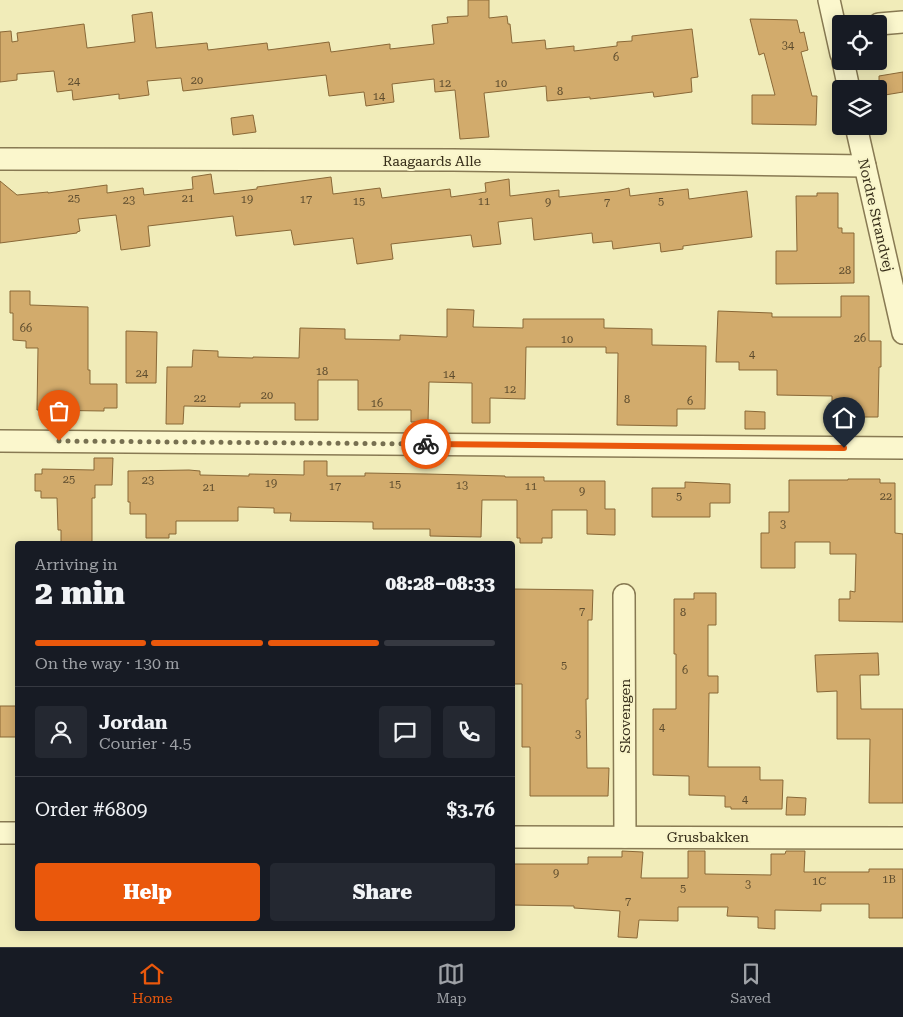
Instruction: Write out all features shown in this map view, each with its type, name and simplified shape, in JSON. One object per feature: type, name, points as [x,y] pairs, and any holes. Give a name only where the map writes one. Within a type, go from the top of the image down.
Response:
[{"type":"street","points":[[829,0],[834,15]]},
{"type":"street","points":[[887,23],[903,22]]},
{"type":"street","name":"Nordre Strandvej","points":[[858,135],[903,333]]},
{"type":"street","name":"Raagaards Alle","points":[[0,159],[453,160],[865,166]]},
{"type":"street","points":[[0,441],[903,448]]},
{"type":"street","name":"Skovengen","points":[[624,595],[625,837]]},
{"type":"street","points":[[0,833],[15,833]]},
{"type":"street","name":"Grusbakken","points":[[515,837],[903,838]]},
{"type":"building","points":[[468,0],[489,0],[489,18],[507,16],[512,43],[545,40],[546,49],[574,46],[574,51],[617,46],[617,42],[632,41],[632,36],[692,29],[698,77],[691,78],[692,92],[654,97],[653,92],[590,99],[590,97],[547,101],[546,86],[484,93],[489,137],[460,139],[455,90],[435,92],[434,79],[392,84],[394,102],[366,106],[364,92],[329,96],[326,75],[183,91],[181,78],[147,81],[149,95],[119,99],[119,94],[73,100],[72,90],[57,92],[54,71],[17,74],[17,80],[0,82],[0,32],[11,31],[12,42],[18,41],[17,33],[84,24],[87,48],[135,42],[132,15],[152,12],[156,48],[207,43],[208,50],[267,43],[268,50],[329,42],[331,52],[390,44],[390,49],[434,44],[432,25],[448,23],[447,17],[468,16]]},
{"type":"building","points":[[750,19],[797,20],[800,33],[804,32],[808,50],[801,52],[812,96],[817,96],[816,125],[752,124],[752,95],[775,95],[764,53],[759,55]]},
{"type":"building","points":[[903,72],[903,92],[887,95],[887,80],[879,80],[879,76]]},
{"type":"building","points":[[253,115],[256,132],[233,135],[231,118]]},
{"type":"building","points":[[211,174],[214,194],[331,177],[333,194],[380,188],[382,198],[450,189],[451,197],[486,192],[485,183],[509,179],[510,196],[559,190],[559,197],[629,188],[630,196],[688,189],[689,199],[747,191],[752,237],[683,246],[683,249],[661,252],[660,243],[613,249],[612,241],[593,243],[592,233],[534,240],[532,218],[498,222],[501,244],[473,247],[471,235],[391,244],[393,259],[357,264],[353,238],[294,245],[291,230],[236,236],[233,216],[148,226],[150,246],[121,250],[116,215],[78,219],[80,231],[77,233],[0,243],[0,181],[17,195],[107,185],[107,193],[143,188],[144,195],[193,189],[192,177]]},
{"type":"building","points":[[817,193],[838,193],[838,228],[842,228],[842,233],[854,233],[854,283],[776,284],[776,251],[797,251],[796,196],[817,196]]},
{"type":"building","points":[[10,291],[30,291],[30,305],[88,307],[88,370],[90,370],[90,384],[117,384],[117,408],[104,408],[104,411],[37,410],[38,348],[26,348],[26,341],[13,340],[13,313],[10,313]]},
{"type":"building","points":[[841,296],[869,296],[869,341],[881,341],[878,417],[832,417],[832,396],[777,395],[777,370],[739,370],[739,362],[716,362],[718,311],[772,313],[772,317],[841,317]]},
{"type":"building","points":[[447,309],[474,310],[473,327],[523,328],[523,319],[604,319],[604,328],[652,329],[652,345],[706,346],[705,409],[677,409],[677,426],[617,425],[618,353],[606,353],[606,347],[526,347],[525,399],[490,398],[490,423],[472,423],[472,383],[429,382],[428,422],[411,422],[411,410],[358,410],[358,380],[318,380],[318,420],[295,420],[295,403],[240,403],[240,407],[184,406],[183,424],[166,424],[167,367],[192,367],[193,350],[218,351],[218,357],[299,358],[300,328],[345,329],[345,339],[400,340],[400,335],[447,337]]},
{"type":"building","points":[[126,331],[157,332],[156,383],[126,383]]},
{"type":"building","points":[[745,411],[765,412],[765,429],[745,429]]},
{"type":"building","points":[[94,458],[113,458],[112,485],[95,485],[95,498],[92,498],[92,541],[61,541],[61,530],[58,530],[57,498],[41,498],[41,491],[35,491],[35,474],[42,474],[42,469],[94,470]]},
{"type":"building","points":[[304,461],[327,461],[327,476],[365,476],[365,473],[427,474],[544,477],[544,481],[605,481],[605,509],[615,509],[615,535],[587,534],[587,510],[552,510],[552,538],[542,538],[542,543],[520,543],[520,538],[517,538],[517,500],[482,500],[481,537],[430,536],[430,529],[373,529],[373,522],[290,521],[291,513],[274,513],[274,508],[238,507],[238,521],[176,521],[176,534],[169,534],[169,538],[146,538],[146,514],[130,514],[128,471],[189,470],[200,471],[200,475],[304,475]]},
{"type":"building","points":[[880,479],[880,483],[895,483],[895,533],[903,534],[903,622],[839,621],[839,599],[850,599],[850,591],[855,592],[856,554],[830,554],[830,542],[795,542],[795,568],[761,568],[761,533],[769,533],[769,512],[789,512],[789,480]]},
{"type":"building","points":[[685,482],[730,484],[730,503],[710,503],[710,517],[652,517],[652,488],[685,488]]},
{"type":"building","points":[[515,589],[593,590],[592,620],[588,620],[587,768],[609,768],[608,796],[530,796],[530,747],[522,747],[522,684],[515,684]]},
{"type":"building","points":[[694,593],[716,593],[716,625],[708,625],[708,676],[718,676],[718,693],[709,693],[708,767],[760,767],[760,780],[783,780],[782,809],[731,809],[731,807],[725,807],[725,796],[689,795],[689,776],[653,775],[653,709],[676,709],[674,599],[694,599]]},
{"type":"building","points":[[878,653],[879,675],[860,675],[861,709],[903,709],[903,803],[869,803],[870,739],[837,739],[837,691],[817,692],[815,655]]},
{"type":"building","points":[[0,706],[15,706],[15,737],[0,737]]},
{"type":"building","points":[[787,797],[806,798],[805,815],[786,815]]},
{"type":"building","points":[[622,851],[643,852],[641,878],[688,878],[688,851],[705,851],[705,874],[771,875],[771,854],[785,854],[786,851],[805,851],[804,872],[869,872],[869,869],[903,869],[903,918],[869,918],[869,904],[821,904],[821,911],[775,910],[775,929],[758,928],[758,917],[727,916],[728,907],[678,907],[678,921],[639,920],[637,938],[618,937],[620,911],[574,908],[574,906],[515,905],[515,864],[588,864],[588,857],[622,857]]},
{"type":"way so far","points":[[59,441],[426,444]]},
{"type":"route","points":[[426,444],[844,448]]}]
